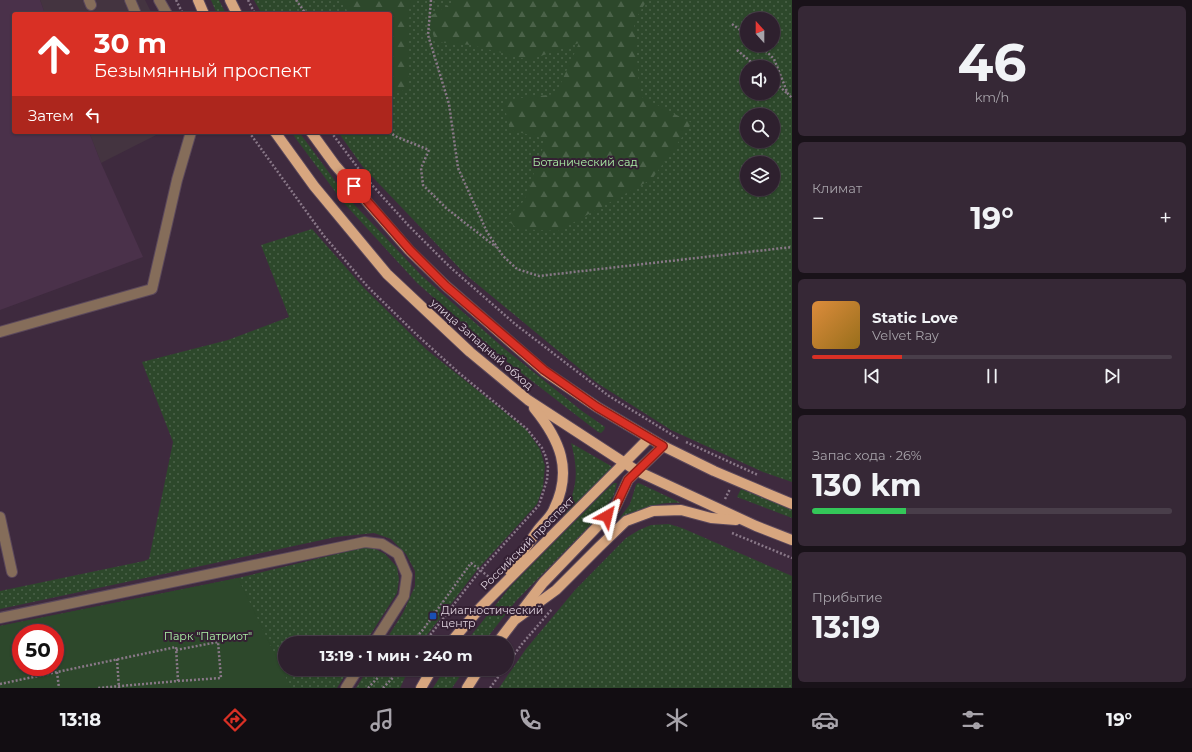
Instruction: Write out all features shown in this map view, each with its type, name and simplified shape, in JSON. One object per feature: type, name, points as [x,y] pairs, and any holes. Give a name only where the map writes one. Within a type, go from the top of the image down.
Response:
[{"type":"main road","points":[[198,0],[203,12]]},
{"type":"main road","points":[[230,0],[236,12]]},
{"type":"main road","name":"улица Западный обход","points":[[276,134],[314,186],[387,274],[470,352],[528,400],[638,471],[747,522],[792,540]]},
{"type":"main road","name":"улица Западный обход","points":[[313,134],[335,164],[404,244],[446,286],[544,370],[597,407],[663,446],[701,465],[792,504]]},
{"type":"main road","points":[[501,586],[523,550],[554,510],[562,488],[564,467],[558,445],[543,419],[528,400]]},
{"type":"main road","name":"Российский проспект","points":[[456,636],[481,606],[625,464],[649,438]]},
{"type":"main road","points":[[503,636],[543,583],[615,508],[628,480],[663,446]]},
{"type":"main road","points":[[516,619],[556,590],[598,546],[626,521],[653,511],[681,510],[711,518],[747,522]]},
{"type":"main road","points":[[421,688],[428,676]]},
{"type":"main road","points":[[467,688],[475,676]]},
{"type":"street","points":[[130,0],[135,12]]},
{"type":"street","points":[[159,0],[166,12]]},
{"type":"street","points":[[0,332],[152,289],[177,180],[190,134]]},
{"type":"street","points":[[0,517],[2,534],[12,572]]},
{"type":"street","points":[[0,618],[365,542],[382,544],[398,554],[407,575],[404,596],[378,636]]},
{"type":"street","points":[[346,688],[354,676]]},
{"type":"path","points":[[176,0],[182,12]]},
{"type":"path","points":[[248,0],[254,12]]},
{"type":"path","points":[[296,0],[305,12]]},
{"type":"path","points":[[431,0],[428,35],[449,104],[458,168],[487,232],[503,256],[517,269],[539,276],[792,247]]},
{"type":"path","points":[[732,24],[740,30]]},
{"type":"path","points":[[737,50],[748,60]]},
{"type":"path","points":[[767,52],[774,59],[788,94]]},
{"type":"path","points":[[780,87],[792,98]]},
{"type":"path","points":[[250,134],[324,236],[368,287],[459,373],[527,429],[542,448],[546,457],[548,467],[547,480],[539,504],[478,572],[429,636]]},
{"type":"path","points":[[332,134],[364,176],[408,225],[450,267],[515,324],[608,396],[679,439],[763,477]]},
{"type":"path","points":[[392,134],[430,150],[421,168],[423,185],[446,208],[498,248]]},
{"type":"path","points":[[701,465],[707,452]]},
{"type":"path","points":[[720,509],[730,488],[724,486]]},
{"type":"path","points":[[727,531],[792,558]]},
{"type":"path","points":[[514,655],[554,608]]},
{"type":"path","points":[[98,688],[221,678],[218,642],[176,650]]},
{"type":"path","points":[[64,670],[176,647],[178,681]]},
{"type":"path","points":[[117,659],[119,687]]},
{"type":"path","points":[[0,684],[38,676]]},
{"type":"path","points":[[58,676],[59,688]]},
{"type":"path","points":[[368,688],[379,676]]},
{"type":"path","points":[[383,688],[394,676]]},
{"type":"path","points":[[490,688],[499,676]]},
{"type":"shaded area","points":[[0,0],[40,0],[44,12],[12,12],[12,134],[90,134],[101,163],[143,257],[0,310]]},
{"type":"shaded area","points":[[40,0],[145,0],[151,12],[44,12]]},
{"type":"shaded area","points":[[90,134],[158,134],[101,163]]},
{"type":"green space","points":[[211,0],[219,0],[225,12],[216,12]]},
{"type":"green space","name":"Ботанический сад","points":[[254,0],[792,0],[792,482],[763,472],[671,430],[597,383],[465,274],[363,167],[339,134],[392,134],[392,12],[261,12]]},
{"type":"green space","points":[[343,0],[412,0],[407,14],[409,88],[393,95],[392,94],[392,12],[347,12]]},
{"type":"green space","points":[[456,0],[647,0],[634,22],[640,96],[692,123],[652,179],[558,231],[518,229],[506,219],[524,201],[546,139],[510,130],[503,100],[556,94],[579,43],[529,60],[471,45],[435,42],[429,17]]},
{"type":"green space","points":[[292,134],[300,134],[347,197],[422,276],[506,350],[582,411],[605,427],[604,430],[601,433],[598,432],[501,357],[417,283],[343,202]]},
{"type":"green space","points":[[312,229],[364,288],[427,350],[526,429],[540,449],[545,466],[543,487],[537,504],[477,570],[426,636],[388,636],[403,613],[415,586],[415,571],[406,554],[391,539],[374,533],[336,537],[0,609],[0,591],[149,559],[173,442],[142,362],[228,340],[289,317],[261,245]]},
{"type":"green space","points":[[571,443],[611,466],[613,469],[561,521],[570,501],[575,483],[576,474]]},
{"type":"green space","points":[[614,483],[617,483],[614,495],[602,513],[516,601],[488,636],[471,636],[510,587]]},
{"type":"green space","points":[[638,483],[681,503],[664,503],[648,507],[617,522],[630,504]]},
{"type":"green space","points":[[741,489],[792,509],[792,518],[737,497]]},
{"type":"green space","points":[[669,524],[682,528],[792,576],[792,688],[499,688],[507,676],[514,676],[514,666],[526,649],[575,590],[626,538],[651,525]]},
{"type":"green space","points":[[370,546],[385,554],[397,567],[399,579],[397,593],[369,636],[278,636],[278,676],[345,676],[337,688],[275,688],[64,635],[64,624],[12,624],[12,630],[0,626],[238,578]]},
{"type":"green space","name":"Парк \"Патриот\"","points":[[238,578],[278,661],[278,676],[285,676],[291,688],[0,688],[0,626]]},
{"type":"green space","points":[[364,676],[406,676],[400,688],[356,688]]},
{"type":"green space","points":[[441,676],[460,676],[452,688],[433,688]]},
{"type":"place","name":"Диагностический центр","points":[[433,616]]},
{"type":"route","points":[[354,186],[410,250],[446,286],[544,370],[597,407],[663,446],[628,480],[622,496],[615,508],[607,516]]}]
